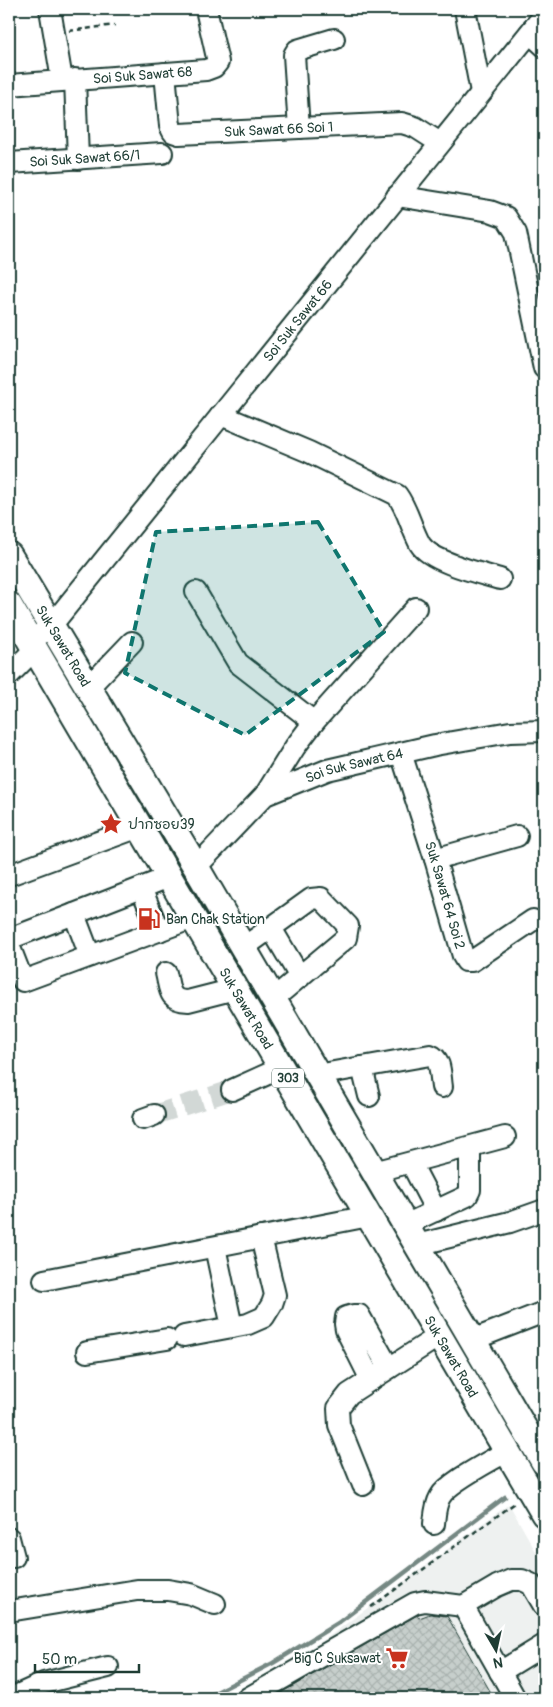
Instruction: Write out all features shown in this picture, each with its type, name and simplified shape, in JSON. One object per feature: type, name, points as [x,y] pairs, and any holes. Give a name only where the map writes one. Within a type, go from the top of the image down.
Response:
[{"type":"main road","name":"Suk Sawat Road","points":[[9,555],[196,867],[544,1462]]},
{"type":"main road","name":"Suk Sawat Road","points":[[9,605],[544,1514]]},
{"type":"street","points":[[50,9],[54,34],[69,80],[78,159]]},
{"type":"street","name":"Soi Suk Sawat 68","points":[[9,85],[214,68],[218,62],[206,9]]},
{"type":"street","points":[[465,9],[481,92]]},
{"type":"street","name":"Soi Suk Sawat 66","points":[[9,675],[481,92],[537,39],[544,16]]},
{"type":"street","points":[[299,128],[294,56],[296,50],[334,39]]},
{"type":"street","name":"Suk Sawat 66 Soi 1","points":[[165,73],[170,126],[173,132],[180,134],[402,123],[415,127],[440,143]]},
{"type":"street","name":"Soi Suk Sawat 66/1","points":[[9,163],[162,153]]},
{"type":"street","points":[[397,196],[490,211],[506,217],[516,233],[544,368]]},
{"type":"street","points":[[221,415],[309,452],[397,495],[404,504],[425,551],[437,559],[500,579]]},
{"type":"street","points":[[196,592],[238,663],[314,722]]},
{"type":"street","points":[[265,795],[295,747],[314,722],[416,608]]},
{"type":"street","points":[[88,688],[132,642]]},
{"type":"street","name":"Soi Suk Sawat 64","points":[[196,867],[265,795],[327,770],[435,745],[510,732],[544,731]]},
{"type":"street","name":"Suk Sawat 64 Soi 2","points":[[401,753],[466,961],[472,961],[533,920]]},
{"type":"street","points":[[9,875],[139,827]]},
{"type":"street","points":[[435,860],[517,836]]},
{"type":"street","points":[[9,939],[169,878]]},
{"type":"street","points":[[141,888],[159,931]]},
{"type":"street","points":[[243,948],[311,899],[321,898],[348,926],[346,938],[273,999]]},
{"type":"street","points":[[74,914],[90,956]]},
{"type":"street","points":[[9,945],[23,981],[193,918]]},
{"type":"street","points":[[271,928],[300,977]]},
{"type":"street","points":[[166,973],[172,996],[175,1000],[188,1001],[235,989]]},
{"type":"street","points":[[317,1075],[430,1055],[438,1061],[442,1087]]},
{"type":"street","points":[[362,1067],[369,1096]]},
{"type":"street","points":[[232,1090],[281,1068]]},
{"type":"street","points":[[374,1172],[505,1137]]},
{"type":"street","points":[[411,1235],[436,1211],[467,1196],[470,1190],[470,1147]]},
{"type":"street","points":[[411,1162],[436,1211]]},
{"type":"street","points":[[411,1235],[510,1222],[544,1210]]},
{"type":"street","points":[[44,1280],[369,1216]]},
{"type":"street","points":[[86,1352],[248,1324],[264,1317],[275,1295],[261,1237]]},
{"type":"street","points":[[215,1246],[232,1327]]},
{"type":"street","points":[[472,1340],[544,1312]]},
{"type":"street","points":[[363,1485],[339,1425],[338,1408],[349,1394],[439,1336]]},
{"type":"street","points":[[371,1380],[364,1344],[389,1368]]},
{"type":"street","points":[[434,1524],[436,1506],[441,1495],[454,1484],[507,1451]]},
{"type":"street","points":[[243,1694],[415,1603],[425,1601],[463,1606],[511,1580],[538,1580],[544,1606]]},
{"type":"street","points":[[9,1610],[138,1590],[168,1590],[191,1594],[215,1604]]},
{"type":"street","points":[[463,1606],[515,1698]]},
{"type":"street","points":[[500,1672],[544,1645]]},
{"type":"street","points":[[11,1698],[44,1683],[108,1667]]},
{"type":"path","points":[[54,34],[115,25]]},
{"type":"path","points":[[366,1610],[531,1492]]},
{"type":"path","points":[[224,1698],[243,1694]]},
{"type":"highlighted area","points":[[318,522],[384,632],[245,735],[125,673],[156,532]]},
{"type":"shaded area","points":[[509,1504],[544,1566],[544,1698],[236,1698],[278,1674]]},
{"type":"building","name":"Big C Suksawat","points":[[430,1614],[447,1616],[494,1698],[272,1698],[417,1615],[419,1618]]},
{"type":"waterway","points":[[205,1698],[273,1663],[338,1623],[505,1497]]},
{"type":"tunnel","points":[[154,1115],[232,1090]]},
{"type":"place","name":"ปากซอย39","points":[[111,824]]},
{"type":"place","name":"Ban Chak Station","points":[[149,919]]},
{"type":"place","name":"Big C Suksawat","points":[[397,1658]]}]
